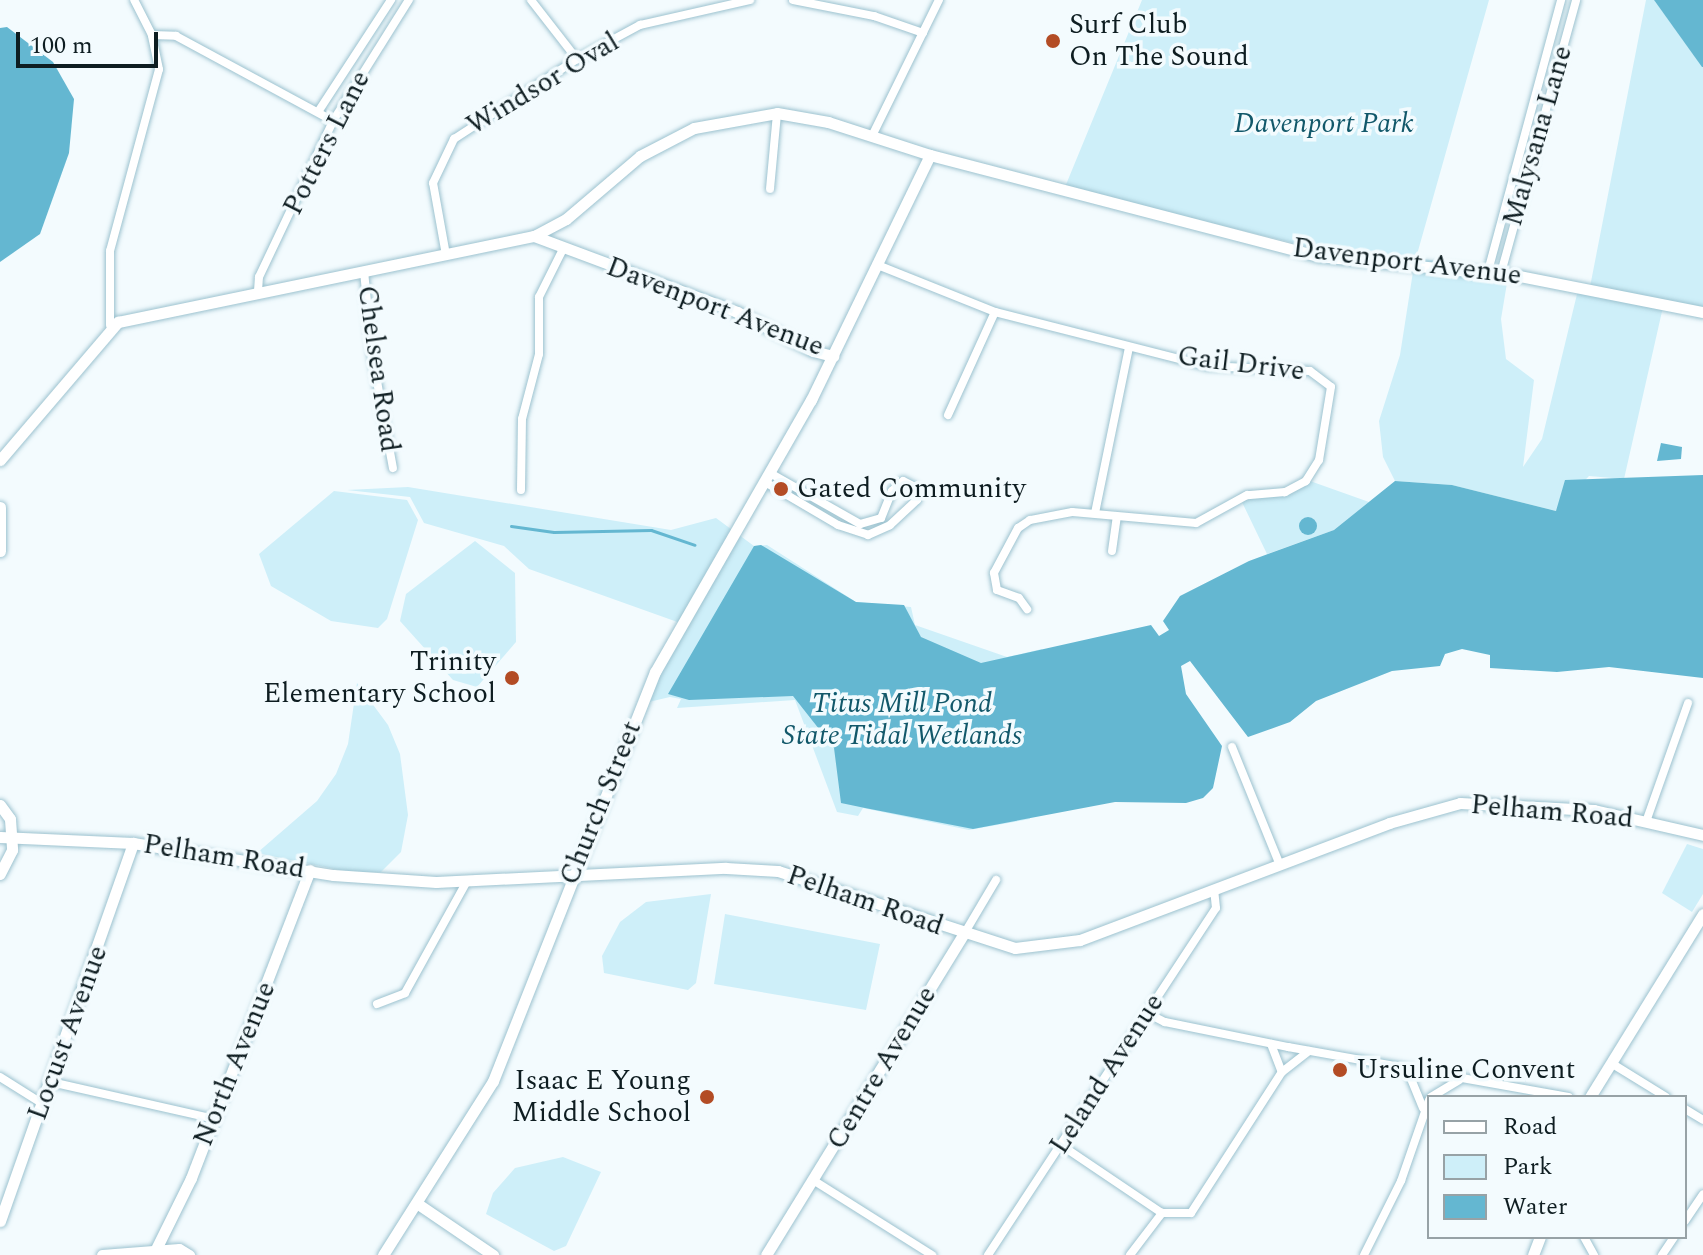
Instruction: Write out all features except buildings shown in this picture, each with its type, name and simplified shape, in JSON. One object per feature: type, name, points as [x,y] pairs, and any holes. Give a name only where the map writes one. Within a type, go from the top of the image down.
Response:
[{"type":"street","points":[[110,325],[110,251],[157,84],[152,35],[134,0]]},
{"type":"street","name":"Potters Lane","points":[[318,112],[391,0]]},
{"type":"street","name":"Potters Lane","points":[[258,291],[259,277],[333,121],[409,0]]},
{"type":"street","points":[[531,0],[577,59]]},
{"type":"street","name":"Windsor Oval","points":[[446,255],[433,183],[443,152],[462,133],[577,59],[640,25],[715,3],[750,0]]},
{"type":"street","points":[[793,0],[819,1],[923,33]]},
{"type":"street","points":[[872,136],[939,0]]},
{"type":"street","name":"Malysana Lane","points":[[1488,271],[1561,0]]},
{"type":"street","name":"Malysana Lane","points":[[1501,273],[1576,0]]},
{"type":"street","points":[[152,35],[176,36],[333,121]]},
{"type":"street","points":[[770,189],[777,113]]},
{"type":"street","points":[[0,460],[110,325],[131,316],[534,236],[566,219],[666,140],[725,119],[777,113],[872,136],[930,155]]},
{"type":"street","name":"Davenport Avenue","points":[[534,236],[737,312],[813,351],[833,356],[880,266],[930,155],[1318,256],[1488,271],[1703,312]]},
{"type":"street","points":[[521,490],[522,419],[539,354],[539,297],[563,249]]},
{"type":"street","name":"Gail Drive","points":[[880,266],[995,312],[1129,347],[1207,366],[1310,371],[1326,380],[1332,395],[1319,460],[1299,486],[1235,500],[1196,523],[1095,513],[1049,513],[1018,528],[994,573],[997,590],[1019,598],[1027,609]]},
{"type":"street","name":"Chelsea Road","points":[[364,271],[372,354],[393,468]]},
{"type":"street","points":[[948,415],[995,312]]},
{"type":"street","points":[[1095,513],[1129,347]]},
{"type":"street","name":"Church Street","points":[[383,1255],[493,1081],[655,672],[768,477],[833,356]]},
{"type":"street","points":[[768,477],[860,524],[881,518],[892,491],[903,481],[915,487],[917,500],[890,525],[868,535],[838,525],[768,477]]},
{"type":"street","points":[[0,507],[0,551]]},
{"type":"street","points":[[1112,551],[1117,517]]},
{"type":"street","points":[[1647,819],[1688,703]]},
{"type":"street","points":[[1232,747],[1280,865]]},
{"type":"street","name":"Pelham Road","points":[[3,834],[133,843],[379,879],[467,881],[726,868],[778,871],[843,889],[963,935],[1015,948],[1069,942],[1389,823],[1460,803],[1594,810],[1647,819],[1703,835]]},
{"type":"street","points":[[0,805],[10,819],[3,834],[10,860],[0,874]]},
{"type":"street","name":"Locust Avenue","points":[[0,1221],[133,843]]},
{"type":"street","name":"North Avenue","points":[[154,1253],[191,1178],[211,1118],[310,870]]},
{"type":"street","name":"Centre Avenue","points":[[766,1255],[996,880]]},
{"type":"street","points":[[377,1004],[405,993],[467,881]]},
{"type":"street","name":"Leland Avenue","points":[[988,1255],[1216,908],[1214,890]]},
{"type":"street","points":[[1591,1095],[1703,914]]},
{"type":"street","points":[[1147,1013],[1165,1022],[1310,1051],[1557,1095]]},
{"type":"street","points":[[1271,1043],[1282,1072]]},
{"type":"street","points":[[1061,1145],[1162,1213],[1179,1217],[1200,1205],[1282,1072],[1310,1051]]},
{"type":"street","points":[[1611,1063],[1663,1095]]},
{"type":"street","points":[[1407,1069],[1427,1100]]},
{"type":"street","points":[[0,1077],[43,1104]]},
{"type":"street","points":[[1439,1095],[1464,1079]]},
{"type":"street","points":[[51,1082],[211,1118]]},
{"type":"street","points":[[1364,1255],[1401,1181],[1427,1105]]},
{"type":"street","points":[[813,1180],[932,1255]]},
{"type":"street","points":[[1687,1218],[1703,1194]]},
{"type":"street","points":[[418,1204],[493,1255]]},
{"type":"street","points":[[1130,1255],[1162,1213]]},
{"type":"street","points":[[102,1255],[179,1249],[189,1255]]},
{"type":"green space","name":"Davenport Park","points":[[1142,0],[1489,0],[1416,258],[1509,271],[1501,319],[1506,359],[1534,380],[1523,467],[1542,439],[1578,290],[1589,292],[1646,0],[1654,0],[1703,67],[1703,314],[1663,307],[1624,479],[1589,476],[1556,511],[1452,485],[1395,481],[1383,457],[1379,421],[1400,355],[1415,259],[1322,250],[1065,187]]},
{"type":"green space","points":[[1310,481],[1369,502],[1334,530],[1267,554],[1241,500],[1284,495]]},
{"type":"green space","name":"Titus Mill Pond State Tidal Wetlands","points":[[408,487],[671,530],[716,518],[754,546],[767,545],[856,602],[911,607],[915,625],[1007,657],[1042,649],[1030,819],[969,830],[863,808],[858,816],[837,812],[795,700],[677,708],[681,699],[670,697],[640,704],[683,624],[529,569],[504,546],[424,523],[410,497],[347,490]]},
{"type":"green space","points":[[334,491],[407,500],[418,520],[387,619],[378,628],[331,621],[271,586],[259,554]]},
{"type":"green space","points":[[475,541],[515,573],[516,642],[477,687],[453,680],[400,621],[406,594]]},
{"type":"green space","points":[[357,683],[388,725],[400,754],[408,815],[401,852],[381,872],[349,872],[257,853],[317,801],[336,774],[348,744]]},
{"type":"green space","points":[[1687,844],[1703,849],[1703,894],[1692,912],[1662,893]]},
{"type":"green space","points":[[711,894],[696,983],[688,990],[604,973],[602,956],[620,922],[646,902]]},
{"type":"green space","points":[[725,914],[880,944],[866,1010],[714,984]]},
{"type":"green space","points":[[563,1157],[601,1172],[566,1246],[554,1251],[486,1214],[493,1193],[515,1168]]},
{"type":"water","points":[[1654,0],[1703,0],[1703,67],[1702,67]]},
{"type":"water","points":[[7,27],[53,62],[74,99],[69,153],[40,234],[0,262],[0,28]]},
{"type":"water","points":[[1661,443],[1682,447],[1681,459],[1657,461]]},
{"type":"water","points":[[1703,475],[1703,678],[1609,667],[1557,672],[1490,668],[1490,655],[1462,649],[1445,654],[1440,666],[1392,671],[1316,701],[1290,722],[1248,737],[1190,661],[1181,666],[1186,694],[1222,746],[1213,788],[1203,798],[1186,803],[1115,802],[973,829],[841,803],[834,748],[793,696],[689,700],[668,694],[754,546],[761,545],[856,602],[904,605],[921,637],[981,663],[1151,625],[1159,636],[1169,630],[1163,621],[1180,596],[1249,561],[1334,530],[1395,481],[1452,485],[1556,511],[1565,480]]},
{"type":"water","points":[[1304,517],[1312,517],[1317,526],[1315,533],[1304,535],[1299,530],[1299,522]]},
{"type":"waterway","points":[[511,526],[554,532],[651,530],[695,545]]},
{"type":"place","name":"Surf Club On The Sound","points":[[1053,41]]},
{"type":"place","name":"Gated Community","points":[[781,489]]},
{"type":"place","name":"Trinity Elementary School","points":[[512,678]]},
{"type":"place","name":"Ursuline Convent","points":[[1340,1070]]},
{"type":"place","name":"Isaac E Young Middle School","points":[[707,1097]]}]
